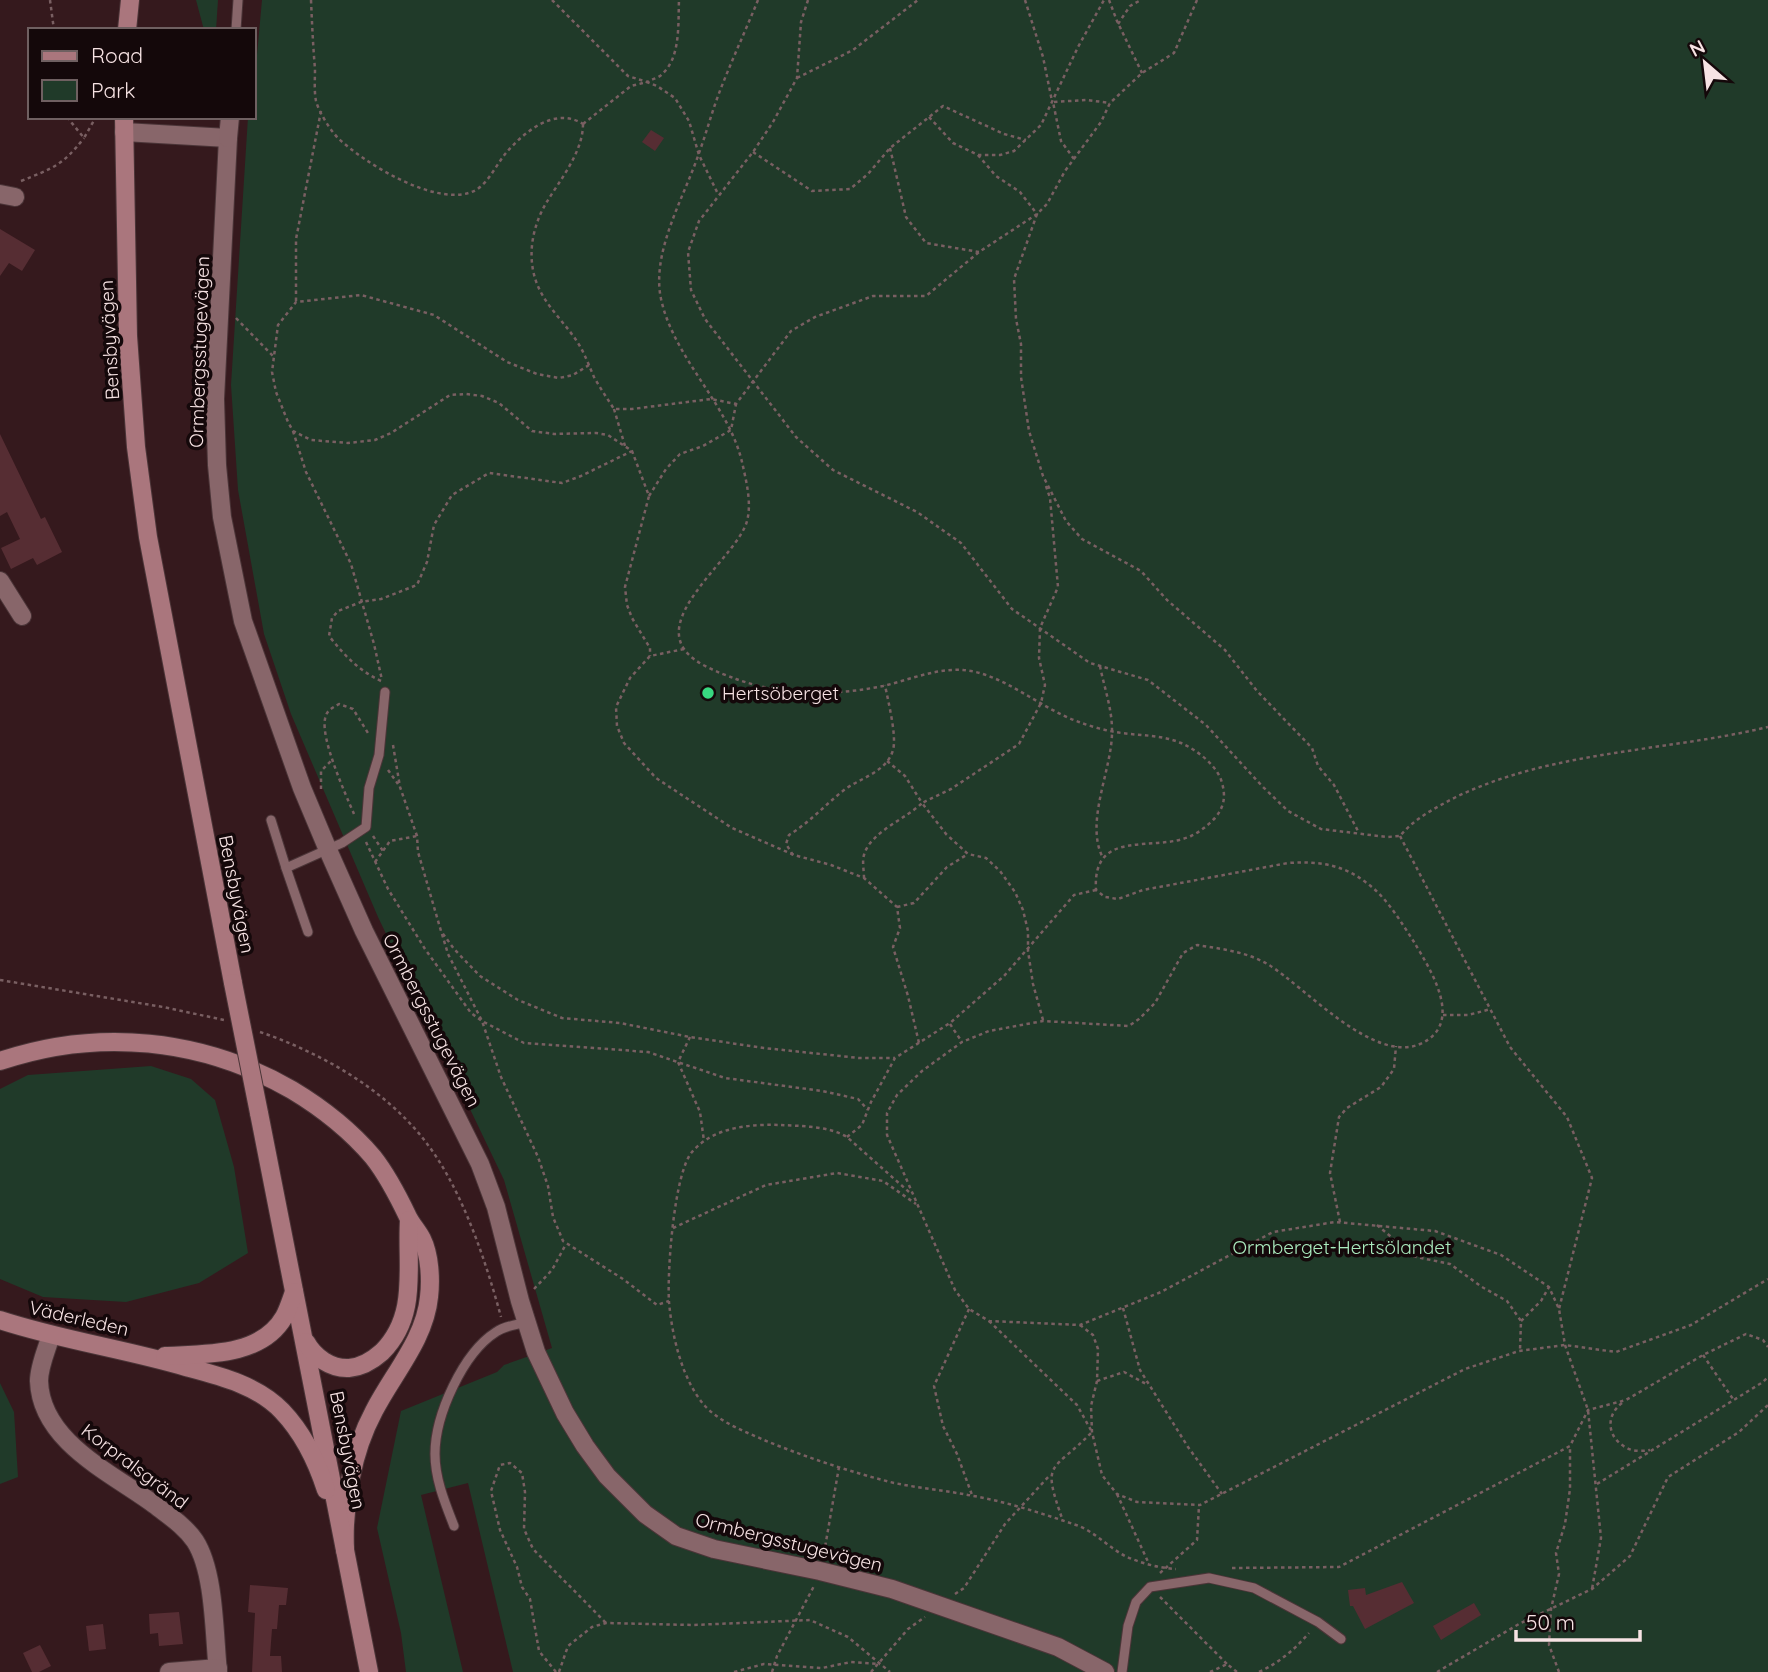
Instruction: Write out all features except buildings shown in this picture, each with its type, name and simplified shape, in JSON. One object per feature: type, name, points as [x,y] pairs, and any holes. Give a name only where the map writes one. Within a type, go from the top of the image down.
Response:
[{"type":"main road","points":[[127,28],[130,0]]},
{"type":"main road","name":"Bensbyvägen","points":[[124,125],[128,336],[138,460],[153,564],[369,1672]]},
{"type":"main road","points":[[0,1061],[60,1046],[114,1041],[167,1045],[224,1059],[272,1079],[312,1102],[341,1124],[384,1172],[409,1220],[424,1241],[430,1287],[427,1311],[419,1333],[373,1412],[361,1443],[345,1510],[345,1550]]},
{"type":"main road","points":[[304,1338],[323,1361],[344,1368],[369,1362],[389,1344],[403,1319],[409,1298],[409,1220]]},
{"type":"main road","name":"Väderleden","points":[[149,1356],[221,1353],[243,1348],[274,1330],[284,1317],[294,1292]]},
{"type":"main road","name":"Väderleden","points":[[0,1320],[51,1335],[149,1356],[247,1387],[282,1411],[310,1451],[345,1550]]},
{"type":"street","name":"Ormbergsstugevägen","points":[[230,119],[215,399],[222,517],[243,621],[261,678],[328,850],[364,931],[480,1164],[496,1207],[526,1322],[541,1364],[584,1446],[625,1495],[666,1530],[714,1549],[859,1580],[940,1606],[1058,1647],[1105,1672]]},
{"type":"street","points":[[124,125],[228,138]]},
{"type":"street","points":[[0,581],[22,616]]},
{"type":"street","name":"Korpralsgränd","points":[[51,1335],[39,1380],[48,1417],[56,1431],[75,1448],[172,1518],[193,1538],[208,1572],[218,1670]]},
{"type":"street","points":[[169,1672],[218,1670]]},
{"type":"lane","points":[[236,28],[237,0]]},
{"type":"lane","points":[[286,869],[328,850],[364,829],[369,788],[379,755],[384,692]]},
{"type":"lane","points":[[271,820],[308,932]]},
{"type":"lane","points":[[454,1527],[437,1474],[435,1455],[438,1430],[445,1407],[463,1368],[482,1343],[498,1330],[526,1322]]},
{"type":"lane","points":[[1122,1672],[1136,1602],[1150,1587],[1209,1577],[1254,1588],[1318,1622],[1341,1639]]},
{"type":"path","points":[[50,0],[54,28]]},
{"type":"path","points":[[311,0],[316,101],[336,137],[384,173],[412,185],[447,194],[464,194],[478,189],[506,153],[544,122],[573,118],[583,124]]},
{"type":"path","points":[[552,0],[628,76],[647,82],[676,98],[690,121],[699,155],[719,196]]},
{"type":"path","points":[[583,124],[631,86],[662,75],[676,48],[679,0]]},
{"type":"path","points":[[758,0],[717,98],[667,239],[659,275],[661,302],[673,333],[731,430],[741,456],[749,505],[747,521],[728,554],[692,596],[682,620],[680,636],[684,649],[698,661],[724,675],[754,685],[796,692],[846,692],[928,674],[962,670],[985,675],[1076,721],[1113,732],[1162,737],[1182,744],[1206,760],[1218,772],[1224,797],[1221,811],[1208,825],[1189,837],[1117,848],[1103,858],[1095,872],[1096,890],[1105,897],[1118,899],[1143,890],[1288,863],[1312,861],[1333,864],[1368,884],[1384,899],[1432,972],[1440,992],[1443,1015],[1440,1026],[1420,1044],[1386,1045],[1328,1012],[1270,965],[1249,955],[1198,945],[1183,953],[1155,1003],[1129,1026],[1043,1021],[989,1031],[962,1042],[922,1071],[897,1095],[887,1113],[887,1135],[955,1290],[969,1309],[989,1321],[1077,1405],[1092,1432]]},
{"type":"path","points":[[807,0],[802,22],[797,78],[773,122],[699,221],[688,252],[691,290],[705,319],[796,436],[833,470],[917,513],[961,543],[1012,609],[1090,663],[1148,680],[1206,725],[1288,811],[1321,829],[1387,837],[1400,836],[1411,824],[1433,809],[1478,787],[1528,770],[1597,755],[1685,743],[1768,727]]},
{"type":"path","points":[[797,78],[853,50],[918,0]]},
{"type":"path","points":[[1024,0],[1042,57],[1061,141],[1074,159]]},
{"type":"path","points":[[978,155],[1000,155],[1014,151],[1041,125],[1104,0]]},
{"type":"path","points":[[1109,0],[1142,73]]},
{"type":"path","points":[[1118,24],[1130,6],[1141,0]]},
{"type":"path","points":[[650,656],[650,648],[628,605],[625,587],[649,496],[666,469],[680,454],[703,446],[731,430],[736,404],[791,331],[815,317],[873,296],[926,296],[979,252],[1037,214],[1047,204],[1074,159],[1101,122],[1110,103],[1142,73],[1174,53],[1197,0]]},
{"type":"path","points":[[1053,102],[1087,100],[1110,103]]},
{"type":"path","points":[[752,152],[812,191],[850,189],[868,174],[890,148],[943,106],[1004,134],[1026,140]]},
{"type":"path","points":[[321,111],[296,239],[296,302],[278,325],[272,372],[276,392],[293,431],[306,472],[351,564],[361,602],[374,644],[382,681],[347,660],[329,636],[332,618],[338,611],[361,602],[381,599],[417,584],[427,562],[434,526],[452,495],[489,473],[562,482],[582,476],[632,451]]},
{"type":"path","points":[[929,117],[953,143],[978,155],[996,176],[1020,192],[1037,214]]},
{"type":"path","points":[[69,119],[84,138]]},
{"type":"path","points":[[11,191],[52,170],[70,156],[95,119]]},
{"type":"path","points":[[583,124],[583,136],[535,227],[531,257],[534,277],[543,297],[580,345],[614,409],[625,446]]},
{"type":"path","points":[[890,148],[906,217],[926,243],[979,252]]},
{"type":"path","points":[[864,877],[864,854],[881,831],[1019,744],[1041,703],[1045,685],[1039,658],[1040,628],[1058,587],[1051,498],[1028,431],[1014,279],[1037,214]]},
{"type":"path","points":[[296,302],[361,295],[435,314],[507,362],[537,374],[559,378],[573,375],[589,365]]},
{"type":"path","points":[[222,305],[273,356]]},
{"type":"path","points":[[293,431],[311,440],[325,442],[375,440],[391,433],[450,395],[482,396],[499,403],[532,431],[555,435],[608,435],[632,451],[649,496]]},
{"type":"path","points":[[614,409],[711,399],[736,404]]},
{"type":"path","points":[[1043,476],[1066,521],[1082,539],[1141,571],[1167,600],[1225,650],[1257,691],[1312,748],[1318,766],[1334,785],[1360,834]]},
{"type":"path","points":[[684,649],[650,656],[630,678],[615,707],[617,726],[624,743],[656,778],[732,828],[794,855],[864,877],[897,907],[900,928],[893,947],[919,1043]]},
{"type":"path","points":[[1100,666],[1110,705],[1113,732],[1097,824],[1099,850],[1103,858]]},
{"type":"path","points":[[794,855],[786,844],[789,835],[809,822],[846,788],[874,773],[892,752],[895,740],[885,685]]},
{"type":"path","points":[[400,787],[353,709],[339,704],[328,710],[324,721],[339,777],[364,829],[374,863],[425,949],[471,1013],[482,1021],[524,1043],[648,1052],[725,1078],[822,1091],[858,1099],[868,1110]]},
{"type":"path","points":[[391,733],[400,787],[417,836],[418,852],[448,954],[482,1021],[501,1077],[538,1157],[548,1186],[553,1217],[563,1241],[657,1305],[669,1301]]},
{"type":"path","points":[[887,761],[905,776],[946,834],[968,854],[986,858],[1009,882],[1023,910],[1028,931],[1033,985],[1043,1021]]},
{"type":"path","points":[[364,829],[383,851]]},
{"type":"path","points":[[374,863],[390,841],[417,836]]},
{"type":"path","points":[[1400,836],[1510,1047],[1567,1117],[1591,1178],[1559,1309]]},
{"type":"path","points":[[897,907],[914,903],[947,867],[968,854]]},
{"type":"path","points":[[847,1137],[862,1125],[895,1058],[950,1023],[1004,976],[1074,895],[1096,890]]},
{"type":"path","points":[[441,931],[480,976],[518,1000],[562,1018],[620,1023],[764,1048],[859,1058],[895,1058]]},
{"type":"path","points":[[1443,1015],[1468,1016],[1491,1009]]},
{"type":"path","points":[[950,1023],[962,1042]]},
{"type":"path","points":[[690,1037],[678,1062],[700,1112],[704,1141]]},
{"type":"path","points":[[1341,1222],[1329,1172],[1339,1117],[1347,1108],[1381,1087],[1394,1069],[1396,1046]]},
{"type":"path","points":[[911,1194],[840,1133],[802,1126],[757,1124],[733,1128],[704,1141],[691,1153],[682,1169],[675,1206],[669,1301],[680,1357],[690,1382],[705,1405],[723,1421],[793,1453],[892,1482],[972,1496],[1020,1508],[1079,1526],[1125,1556],[1163,1568],[1181,1569]]},
{"type":"path","points":[[673,1228],[766,1185],[837,1173],[883,1181],[919,1206]]},
{"type":"path","points":[[989,1321],[1080,1325],[1161,1292],[1273,1233],[1341,1222],[1435,1231],[1501,1255],[1549,1287],[1559,1309],[1565,1345],[1588,1410],[1601,1538],[1592,1588]]},
{"type":"path","points":[[1377,1225],[1396,1241],[1407,1255],[1450,1264],[1507,1301],[1521,1321],[1520,1351]]},
{"type":"path","points":[[520,1301],[552,1270],[566,1244]]},
{"type":"path","points":[[1117,1494],[1137,1502],[1200,1505],[1465,1369],[1520,1351],[1565,1345],[1616,1352],[1691,1325],[1768,1279]]},
{"type":"path","points":[[1521,1321],[1542,1301],[1549,1287]]},
{"type":"path","points":[[1122,1308],[1140,1370],[1188,1447],[1222,1494]]},
{"type":"path","points":[[969,1309],[934,1386],[943,1426],[957,1454],[972,1496]]},
{"type":"path","points":[[1080,1325],[1093,1335],[1098,1349],[1097,1381],[1091,1406],[1092,1432],[1102,1475],[1117,1494],[1149,1564]]},
{"type":"path","points":[[1653,1450],[1628,1449],[1614,1438],[1609,1422],[1614,1409],[1703,1355],[1746,1334],[1763,1340],[1768,1347]]},
{"type":"path","points":[[1703,1355],[1733,1399]]},
{"type":"path","points":[[1097,1381],[1124,1372],[1150,1387]]},
{"type":"path","points":[[1597,1484],[1768,1377]]},
{"type":"path","points":[[1559,1672],[1549,1645],[1551,1609],[1559,1574],[1556,1553],[1565,1524],[1570,1489],[1570,1446],[1588,1410],[1626,1400]]},
{"type":"path","points":[[1437,1672],[1592,1588],[1630,1556],[1668,1477],[1739,1432],[1768,1405]]},
{"type":"path","points":[[871,1672],[908,1629],[964,1588],[1004,1524],[1050,1475],[1055,1463],[1092,1432]]},
{"type":"path","points":[[1221,1569],[1339,1567],[1570,1446]]},
{"type":"path","points":[[606,1623],[533,1549],[524,1529],[525,1492],[522,1473],[510,1463],[500,1465],[491,1491],[500,1530],[517,1567],[522,1587],[530,1599],[539,1651],[557,1672],[568,1646],[592,1627],[606,1623],[694,1625],[810,1620],[848,1637],[890,1672]]},
{"type":"path","points":[[1050,1475],[1052,1491],[1063,1521]]},
{"type":"path","points":[[1200,1505],[1197,1540],[1163,1568],[1150,1587],[1237,1672]]},
{"type":"path","points":[[1259,1672],[1295,1650],[1318,1622]]},
{"type":"path","points":[[734,1672],[764,1664],[822,1668],[851,1662],[880,1664]]},
{"type":"path","points":[[1210,1672],[1227,1664]]},
{"type":"green space","points":[[196,0],[218,0],[216,28],[203,28]]},
{"type":"green space","name":"Ormberget-Hertsölandet","points":[[262,0],[1768,0],[1768,1672],[513,1672],[468,1483],[421,1495],[463,1672],[406,1672],[401,1633],[377,1528],[401,1411],[497,1372],[504,1365],[552,1348],[504,1180],[378,917],[291,714],[264,634],[238,490],[231,385],[248,119],[256,119],[257,55]]},
{"type":"green space","points":[[151,1066],[191,1079],[215,1100],[234,1167],[248,1253],[199,1283],[126,1302],[43,1297],[0,1279],[0,1089],[28,1075]]},
{"type":"green space","points":[[0,1383],[14,1412],[18,1477],[0,1484]]},
{"type":"place","name":"Hertsöberget","points":[[708,693]]}]
